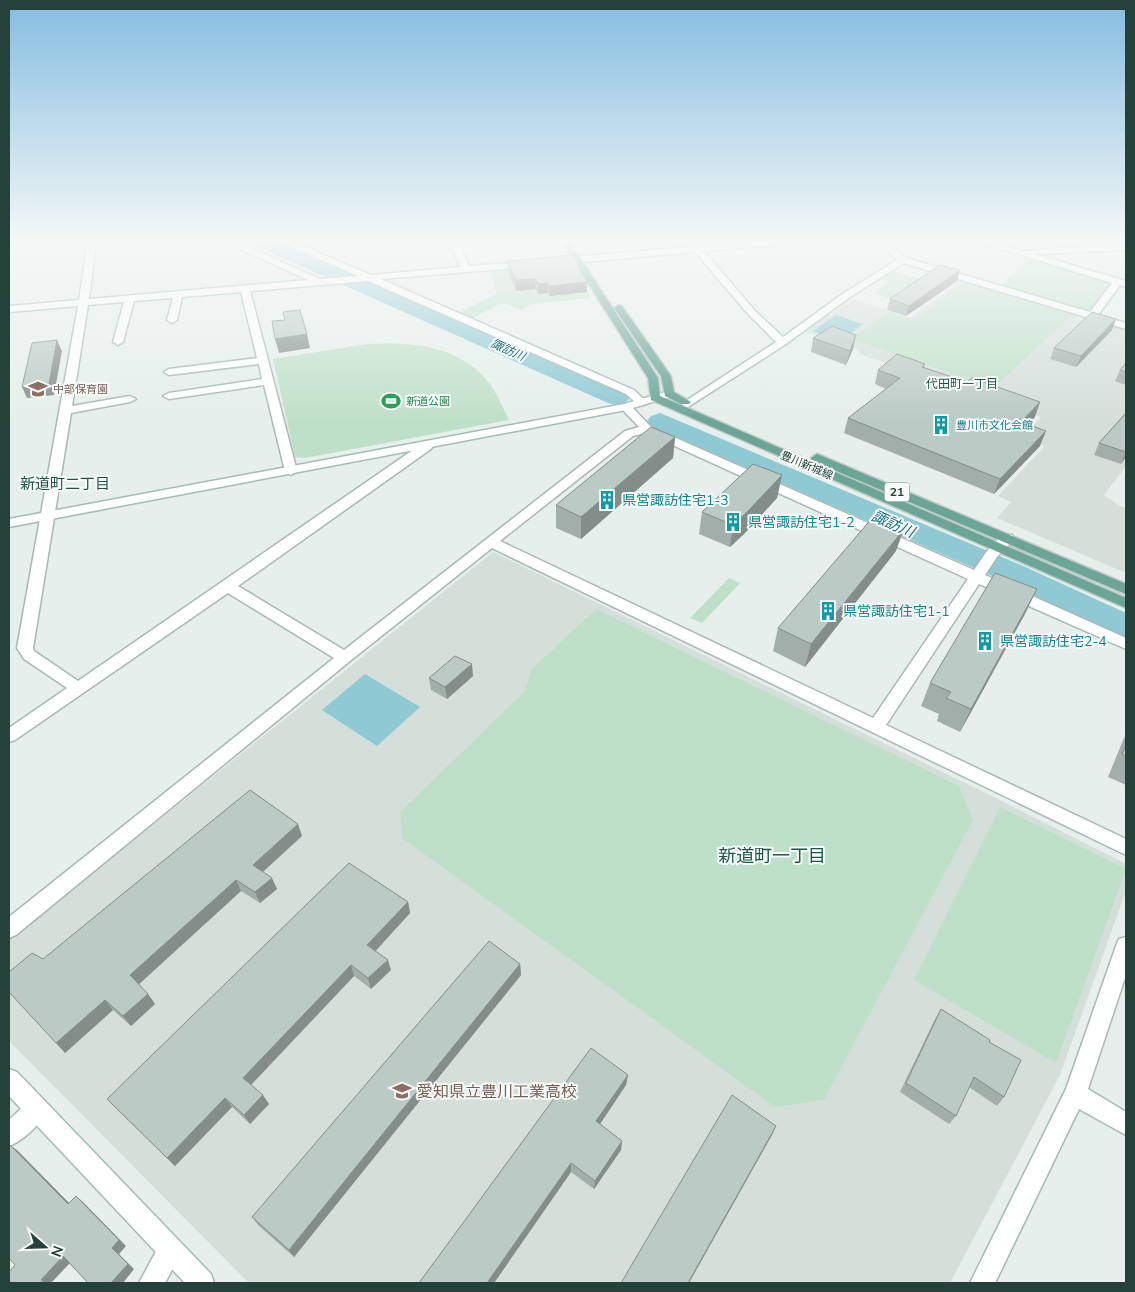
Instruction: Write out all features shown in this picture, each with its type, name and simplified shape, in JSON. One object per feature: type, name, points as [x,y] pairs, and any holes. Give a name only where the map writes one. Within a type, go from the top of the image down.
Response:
[{"type":"main road","points":[[607,302],[652,378],[655,398]]},
{"type":"main road","points":[[612,302],[666,376],[669,394]]},
{"type":"main road","name":"豊川新城線","points":[[669,394],[999,547],[1126,589]]},
{"type":"main road","name":"豊川新城線","points":[[655,398],[1126,603]]},
{"type":"street","points":[[9,309],[81,302]]},
{"type":"street","points":[[78,688],[29,655],[25,648],[84,302]]},
{"type":"street","points":[[118,342],[129,302]]},
{"type":"street","points":[[172,320],[176,302]]},
{"type":"street","points":[[249,302],[292,471]]},
{"type":"street","points":[[425,302],[630,392],[641,402]]},
{"type":"street","points":[[743,302],[782,342]]},
{"type":"street","points":[[688,404],[782,342],[837,302]]},
{"type":"street","points":[[1049,302],[1126,326]]},
{"type":"street","points":[[1093,315],[1105,302]]},
{"type":"street","points":[[170,372],[263,360]]},
{"type":"street","points":[[168,396],[268,381]]},
{"type":"street","points":[[9,523],[427,446],[626,407],[669,394]]},
{"type":"street","points":[[67,410],[130,399]]},
{"type":"street","points":[[626,407],[647,429],[979,573],[1126,644]]},
{"type":"street","points":[[9,929],[345,657],[630,433],[647,429]]},
{"type":"street","points":[[9,736],[228,586],[427,446]]},
{"type":"street","points":[[491,542],[1126,847]]},
{"type":"street","points":[[876,727],[979,573],[999,547]]},
{"type":"street","points":[[228,586],[345,657]]},
{"type":"street","points":[[982,1283],[1075,1094],[1126,946]]},
{"type":"street","points":[[9,1080],[202,1283]]},
{"type":"street","points":[[1075,1094],[1126,1124]]},
{"type":"street","points":[[9,1135],[37,1109]]},
{"type":"street","points":[[151,1283],[170,1251]]},
{"type":"shaded area","points":[[848,302],[863,302],[910,318],[931,302],[1037,302],[1126,329],[1126,466],[1104,495],[1126,508],[1126,573],[997,518],[1011,502],[998,496],[1045,446],[1023,437],[1041,417],[860,354],[857,349],[804,331]]},
{"type":"shaded area","points":[[493,552],[994,797],[1126,864],[1126,891],[1060,1075],[950,1283],[249,1283],[9,1041],[9,940]]},
{"type":"green space","points":[[480,302],[549,302],[533,304],[521,310],[503,303],[471,319],[458,313]]},
{"type":"green space","points":[[938,302],[1030,302],[1072,315],[993,388],[851,339],[889,312],[913,320]]},
{"type":"green space","points":[[1056,302],[1097,302],[1091,310],[1084,311]]},
{"type":"green space","name":"新道公園","points":[[368,344],[418,345],[449,353],[464,361],[477,370],[489,383],[509,420],[305,458],[295,457],[273,359]]},
{"type":"green space","points":[[729,578],[740,583],[702,623],[690,618]]},
{"type":"green space","points":[[596,609],[959,786],[973,820],[824,1100],[775,1107],[402,838],[400,812],[525,691],[531,670]]},
{"type":"green space","points":[[1000,807],[1126,869],[1056,1063],[914,980]]},
{"type":"water","points":[[836,315],[863,324],[840,341],[813,331]]},
{"type":"water","points":[[365,674],[420,707],[377,746],[322,710]]},
{"type":"building","points":[[899,302],[914,302],[909,306]]},
{"type":"building","points":[[300,310],[307,334],[275,339],[272,321],[285,320],[283,312]]},
{"type":"building","points":[[1092,312],[1116,319],[1081,356],[1054,348]]},
{"type":"building","points":[[832,326],[856,335],[850,351],[813,338]]},
{"type":"building","points":[[57,340],[49,384],[22,387],[32,343]]},
{"type":"building","name":"豊川市文化会館","points":[[897,354],[925,364],[922,367],[967,382],[972,378],[1040,402],[1021,422],[1046,431],[1000,479],[848,418],[900,378],[878,370]]},
{"type":"building","points":[[1126,363],[1126,372],[1120,370]]},
{"type":"building","points":[[1126,413],[1126,452],[1099,443]]},
{"type":"building","points":[[651,427],[675,437],[581,517],[556,505]]},
{"type":"building","points":[[753,464],[782,475],[733,525],[702,512]]},
{"type":"building","points":[[873,517],[904,529],[811,644],[778,628]]},
{"type":"building","name":"県営諏訪住宅2-4","points":[[995,573],[1037,589],[971,709],[946,698],[951,692],[930,683]]},
{"type":"building","points":[[455,656],[472,664],[445,687],[429,678]]},
{"type":"building","points":[[1126,745],[1126,756],[1122,754]]},
{"type":"building","points":[[250,790],[298,824],[253,865],[272,878],[255,892],[236,880],[130,975],[148,994],[123,1016],[105,1000],[56,1043],[9,992],[9,972],[32,953],[43,959]]},
{"type":"building","points":[[349,863],[408,902],[367,945],[388,960],[368,978],[351,965],[243,1078],[263,1095],[244,1115],[225,1098],[167,1158],[107,1099]]},
{"type":"building","points":[[489,941],[520,964],[289,1250],[252,1217]]},
{"type":"building","points":[[941,1009],[990,1040],[989,1042],[1021,1060],[1004,1097],[974,1077],[956,1116],[906,1083]]},
{"type":"building","points":[[591,1048],[628,1075],[596,1121],[622,1141],[595,1181],[571,1163],[487,1283],[419,1283]]},
{"type":"building","points":[[732,1095],[776,1126],[688,1283],[621,1283]]},
{"type":"building","points":[[10,1145],[68,1204],[76,1196],[119,1240],[112,1248],[128,1264],[111,1283],[88,1283],[63,1256],[41,1280],[45,1283],[9,1283],[9,1272],[15,1265],[9,1258]]},
{"type":"waterway","name":"諏訪川","points":[[400,302],[617,398]]},
{"type":"waterway","name":"諏訪川","points":[[660,421],[1010,572],[1126,626]]},
{"type":"place","name":"中部保育園","points":[[38,389]]},
{"type":"place","name":"新道公園","points":[[391,401]]},
{"type":"place","name":"豊川市文化会館","points":[[941,425]]},
{"type":"place","name":"県営諏訪住宅1-3","points":[[607,500]]},
{"type":"place","name":"県営諏訪住宅1-2","points":[[733,522]]},
{"type":"place","name":"県営諏訪住宅1-1","points":[[828,611]]},
{"type":"place","name":"県営諏訪住宅2-4","points":[[985,641]]},
{"type":"place","name":"愛知県立豊川工業高校","points":[[402,1091]]},
{"type":"district","name":"代田町一丁目","points":[[962,384]]},
{"type":"district","name":"新道町二丁目","points":[[65,484]]},
{"type":"district","name":"新道町一丁目","points":[[772,856]]}]
